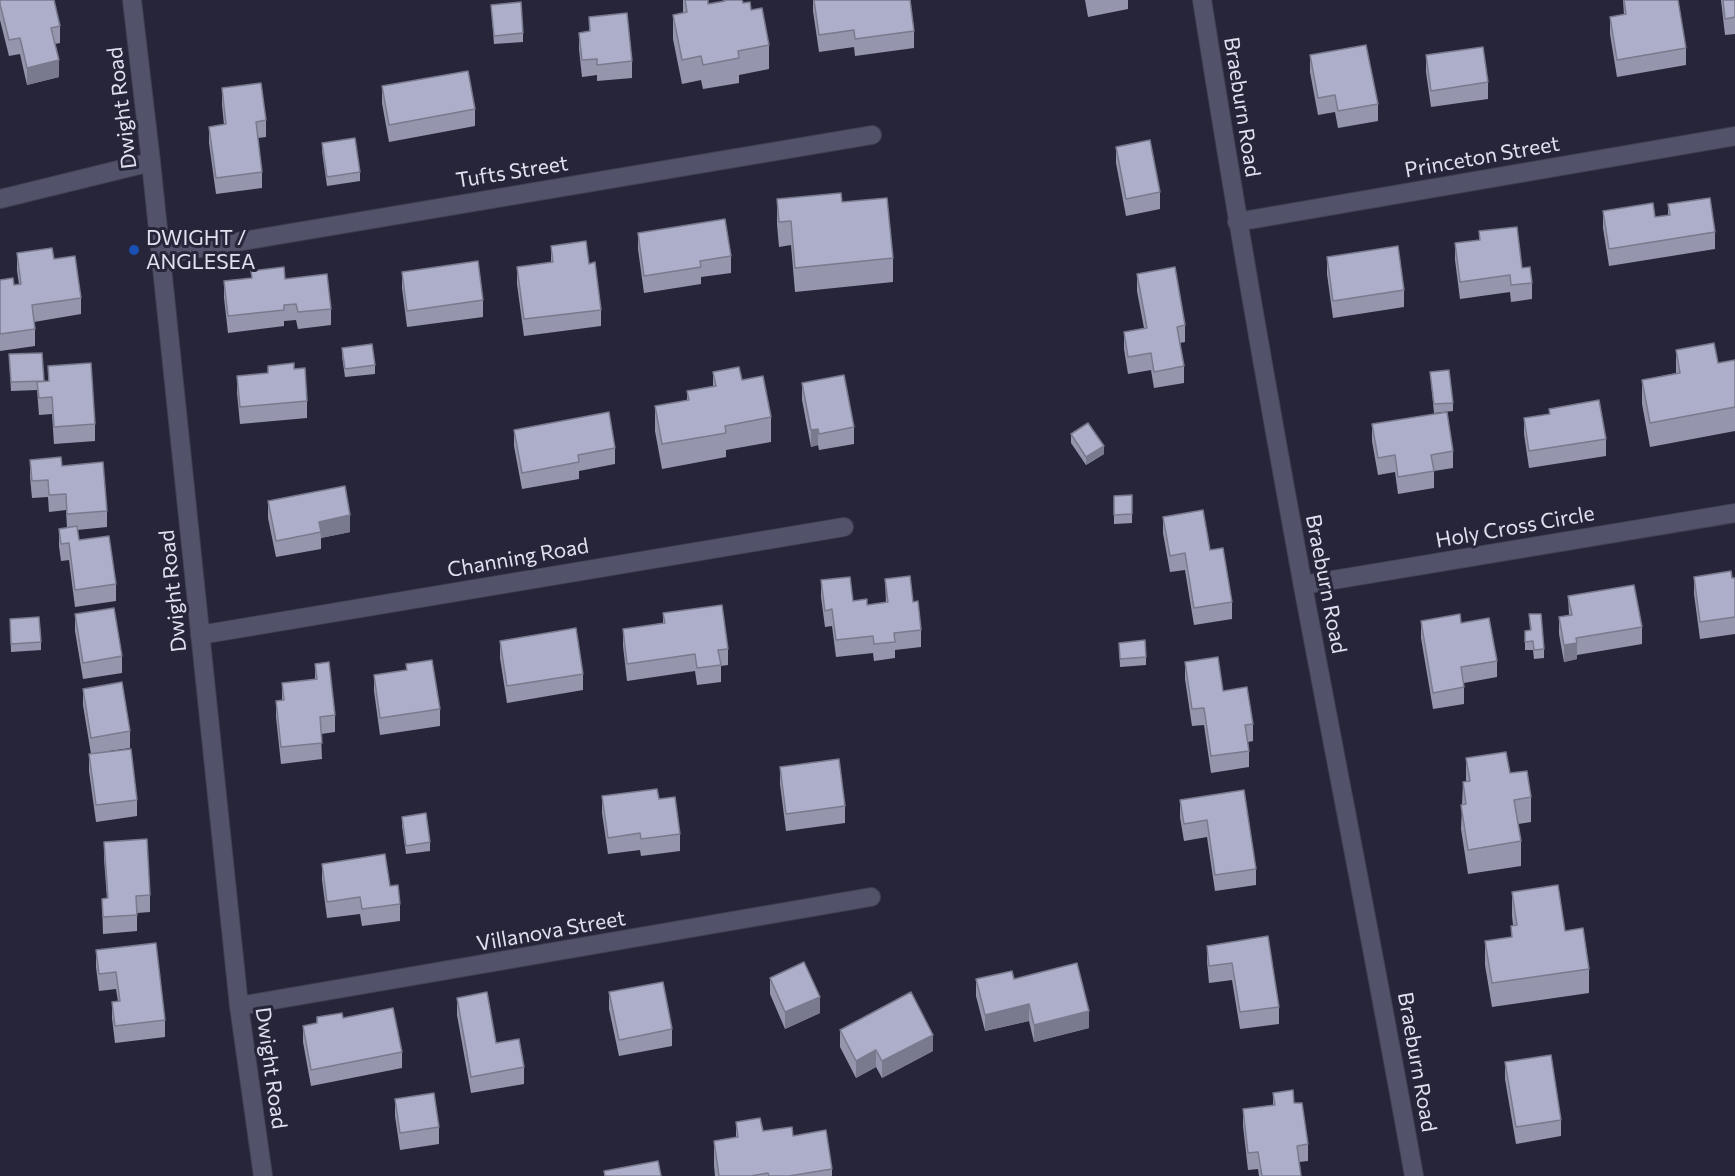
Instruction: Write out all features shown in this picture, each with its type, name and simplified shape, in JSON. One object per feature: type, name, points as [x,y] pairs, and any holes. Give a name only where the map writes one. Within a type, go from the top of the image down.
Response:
[{"type":"street","name":"Dwight Road","points":[[132,0],[239,1006],[263,1176]]},
{"type":"street","name":"Braeburn Road","points":[[1202,0],[1237,222],[1303,585],[1375,954],[1414,1176]]},
{"type":"street","name":"Tufts Street","points":[[160,255],[872,135]]},
{"type":"street","name":"Princeton Street","points":[[1237,222],[1735,136]]},
{"type":"street","points":[[0,199],[151,162]]},
{"type":"street","name":"Holy Cross Circle","points":[[1303,585],[1735,513]]},
{"type":"street","name":"Channing Road","points":[[200,635],[844,527]]},
{"type":"street","name":"Villanova Street","points":[[239,1006],[871,897]]},
{"type":"building","points":[[0,0],[54,0],[60,26],[51,28],[59,60],[27,68],[20,38],[9,40]]},
{"type":"building","points":[[685,0],[708,0],[708,4],[725,0],[742,0],[743,3],[750,2],[751,10],[762,8],[769,45],[738,51],[739,58],[703,65],[701,56],[682,60],[673,15],[687,12]]},
{"type":"building","points":[[814,0],[910,0],[914,31],[855,39],[854,30],[819,35]]},
{"type":"building","points":[[1624,0],[1678,0],[1686,48],[1617,60],[1610,17],[1626,14]]},
{"type":"building","points":[[1723,0],[1735,0],[1735,17],[1725,19]]},
{"type":"building","points":[[521,2],[523,33],[494,36],[491,5]]},
{"type":"building","points":[[627,13],[632,61],[597,65],[597,59],[582,60],[579,33],[590,31],[589,17]]},
{"type":"building","points":[[1366,45],[1378,104],[1338,111],[1335,95],[1318,98],[1310,55]]},
{"type":"building","points":[[1483,47],[1488,82],[1431,91],[1426,55]]},
{"type":"building","points":[[468,71],[475,109],[389,125],[382,86]]},
{"type":"building","points":[[261,83],[266,120],[256,122],[262,172],[216,178],[209,127],[226,124],[222,88]]},
{"type":"building","points":[[355,138],[360,172],[327,177],[322,143]]},
{"type":"building","points":[[1150,140],[1160,192],[1126,199],[1116,147]]},
{"type":"building","points":[[841,193],[842,202],[887,198],[893,258],[795,268],[791,221],[779,222],[777,199]]},
{"type":"building","points":[[1710,198],[1715,232],[1609,249],[1603,211],[1653,203],[1655,217],[1670,215],[1668,204]]},
{"type":"building","points":[[725,219],[731,256],[700,261],[701,267],[644,276],[638,233]]},
{"type":"building","points":[[1517,227],[1522,268],[1530,267],[1532,283],[1511,285],[1510,275],[1460,282],[1455,243],[1480,240],[1479,231]]},
{"type":"building","points":[[586,241],[589,264],[595,262],[601,310],[524,319],[517,267],[553,262],[551,246]]},
{"type":"building","points":[[1398,246],[1404,290],[1333,301],[1327,257]]},
{"type":"building","points":[[52,248],[54,259],[75,256],[81,298],[32,305],[35,329],[0,334],[0,280],[13,278],[14,285],[21,284],[17,253]]},
{"type":"building","points":[[478,261],[483,300],[407,311],[402,272]]},
{"type":"building","points":[[284,267],[285,279],[327,274],[331,309],[298,312],[296,304],[284,305],[284,310],[228,316],[224,281],[252,278],[251,271]]},
{"type":"building","points":[[1175,267],[1185,325],[1177,327],[1184,366],[1154,372],[1151,353],[1128,357],[1124,332],[1147,328],[1137,274]]},
{"type":"building","points":[[1714,343],[1718,363],[1735,360],[1735,407],[1650,423],[1642,380],[1680,373],[1676,350]]},
{"type":"building","points":[[372,344],[375,365],[345,369],[342,348]]},
{"type":"building","points":[[42,353],[44,381],[11,382],[9,354]]},
{"type":"building","points":[[91,363],[95,424],[54,427],[52,397],[39,398],[37,382],[49,381],[48,366]]},
{"type":"building","points":[[294,363],[294,369],[305,368],[307,401],[240,407],[237,376],[268,373],[268,366]]},
{"type":"building","points":[[739,367],[742,380],[763,376],[771,417],[725,426],[726,433],[662,444],[655,406],[689,400],[687,391],[716,386],[713,372]]},
{"type":"building","points":[[1449,370],[1453,403],[1434,404],[1430,372]]},
{"type":"building","points":[[844,375],[854,427],[819,434],[818,429],[811,430],[802,383]]},
{"type":"building","points":[[1599,400],[1606,439],[1529,451],[1524,418],[1550,414],[1549,409]]},
{"type":"building","points":[[609,412],[615,448],[578,455],[579,462],[522,473],[514,430]]},
{"type":"building","points":[[1447,412],[1453,451],[1431,455],[1434,471],[1398,477],[1395,455],[1378,458],[1372,424]]},
{"type":"building","points":[[1088,423],[1104,446],[1086,457],[1071,434]]},
{"type":"building","points":[[61,457],[62,466],[103,462],[107,511],[67,514],[66,494],[49,495],[48,480],[32,481],[30,460]]},
{"type":"building","points":[[345,486],[350,515],[319,522],[321,532],[276,541],[268,501]]},
{"type":"building","points":[[1132,495],[1132,514],[1114,515],[1114,496]]},
{"type":"building","points":[[1203,510],[1210,550],[1223,548],[1232,602],[1194,608],[1185,553],[1170,556],[1163,517]]},
{"type":"building","points":[[77,526],[79,540],[109,536],[116,584],[75,590],[69,543],[61,544],[59,529]]},
{"type":"building","points":[[1731,571],[1732,578],[1735,578],[1735,617],[1700,622],[1694,577]]},
{"type":"building","points":[[910,576],[913,602],[918,601],[921,630],[894,633],[895,642],[874,644],[873,636],[836,640],[832,609],[825,611],[821,580],[850,577],[853,601],[867,599],[867,605],[888,602],[885,579]]},
{"type":"building","points":[[1634,585],[1642,627],[1576,638],[1577,643],[1564,645],[1559,617],[1572,615],[1568,596]]},
{"type":"building","points":[[722,605],[728,649],[718,650],[721,665],[697,668],[695,654],[627,664],[623,629],[665,623],[663,613]]},
{"type":"building","points":[[114,608],[122,656],[83,663],[75,614]]},
{"type":"building","points":[[1460,614],[1461,623],[1489,618],[1497,661],[1461,667],[1464,687],[1433,693],[1421,621]]},
{"type":"building","points":[[1529,614],[1541,614],[1544,649],[1534,650],[1533,641],[1525,642],[1525,631],[1531,630]]},
{"type":"building","points":[[39,617],[41,642],[11,644],[10,619]]},
{"type":"building","points":[[576,628],[583,674],[507,686],[500,641]]},
{"type":"building","points":[[1145,640],[1146,657],[1120,659],[1119,643]]},
{"type":"building","points":[[1218,657],[1223,691],[1247,687],[1253,724],[1245,725],[1249,751],[1211,756],[1204,708],[1192,709],[1185,662]]},
{"type":"building","points":[[432,660],[440,709],[380,718],[374,675],[407,670],[406,664]]},
{"type":"building","points":[[329,662],[335,715],[320,717],[322,743],[281,747],[276,701],[284,700],[282,683],[317,679],[315,664]]},
{"type":"building","points":[[122,682],[130,731],[91,738],[83,689]]},
{"type":"building","points":[[131,749],[137,800],[96,805],[89,754]]},
{"type":"building","points":[[1506,752],[1510,773],[1527,771],[1531,797],[1514,800],[1521,841],[1468,850],[1461,805],[1466,804],[1463,782],[1470,781],[1466,758]]},
{"type":"building","points":[[839,759],[845,806],[786,814],[780,767]]},
{"type":"building","points":[[657,789],[659,799],[675,797],[680,834],[641,839],[640,833],[608,838],[602,796]]},
{"type":"building","points":[[1244,790],[1256,869],[1215,875],[1207,820],[1184,824],[1180,800]]},
{"type":"building","points":[[426,813],[430,842],[406,846],[402,817]]},
{"type":"building","points":[[147,839],[150,895],[136,896],[137,915],[103,917],[102,899],[108,898],[104,842]]},
{"type":"building","points":[[385,854],[390,886],[398,885],[400,904],[362,909],[360,897],[327,902],[322,864]]},
{"type":"building","points":[[1558,885],[1565,931],[1583,928],[1589,969],[1492,983],[1485,941],[1512,937],[1511,926],[1517,925],[1512,892]]},
{"type":"building","points":[[1268,936],[1279,1007],[1240,1012],[1232,963],[1209,966],[1207,946]]},
{"type":"building","points":[[156,943],[165,1020],[115,1026],[112,1002],[120,1001],[116,972],[99,974],[96,950]]},
{"type":"building","points":[[804,962],[820,997],[785,1012],[770,978]]},
{"type":"building","points":[[1077,963],[1089,1011],[1034,1025],[1029,1004],[985,1015],[976,979],[1012,971],[1014,979]]},
{"type":"building","points":[[663,982],[672,1029],[619,1040],[609,992]]},
{"type":"building","points":[[487,992],[496,1043],[519,1039],[524,1067],[471,1077],[457,998]]},
{"type":"building","points":[[911,992],[933,1035],[882,1061],[876,1050],[856,1061],[840,1030]]},
{"type":"building","points":[[393,1008],[402,1052],[311,1070],[303,1026],[317,1023],[317,1017],[342,1013],[343,1018]]},
{"type":"building","points":[[1551,1055],[1561,1120],[1516,1127],[1505,1062]]},
{"type":"building","points":[[1293,1090],[1294,1103],[1302,1103],[1308,1144],[1297,1146],[1301,1176],[1262,1176],[1258,1152],[1248,1153],[1243,1109],[1275,1105],[1273,1093]]},
{"type":"building","points":[[434,1093],[439,1127],[400,1133],[395,1099]]},
{"type":"building","points":[[760,1118],[763,1131],[792,1127],[793,1136],[826,1130],[832,1169],[789,1176],[769,1176],[768,1173],[751,1176],[719,1176],[714,1141],[738,1137],[736,1122]]},
{"type":"building","points":[[658,1161],[661,1176],[605,1176],[604,1171]]},
{"type":"place","name":"DWIGHT / ANGLESEA","points":[[134,250]]}]
